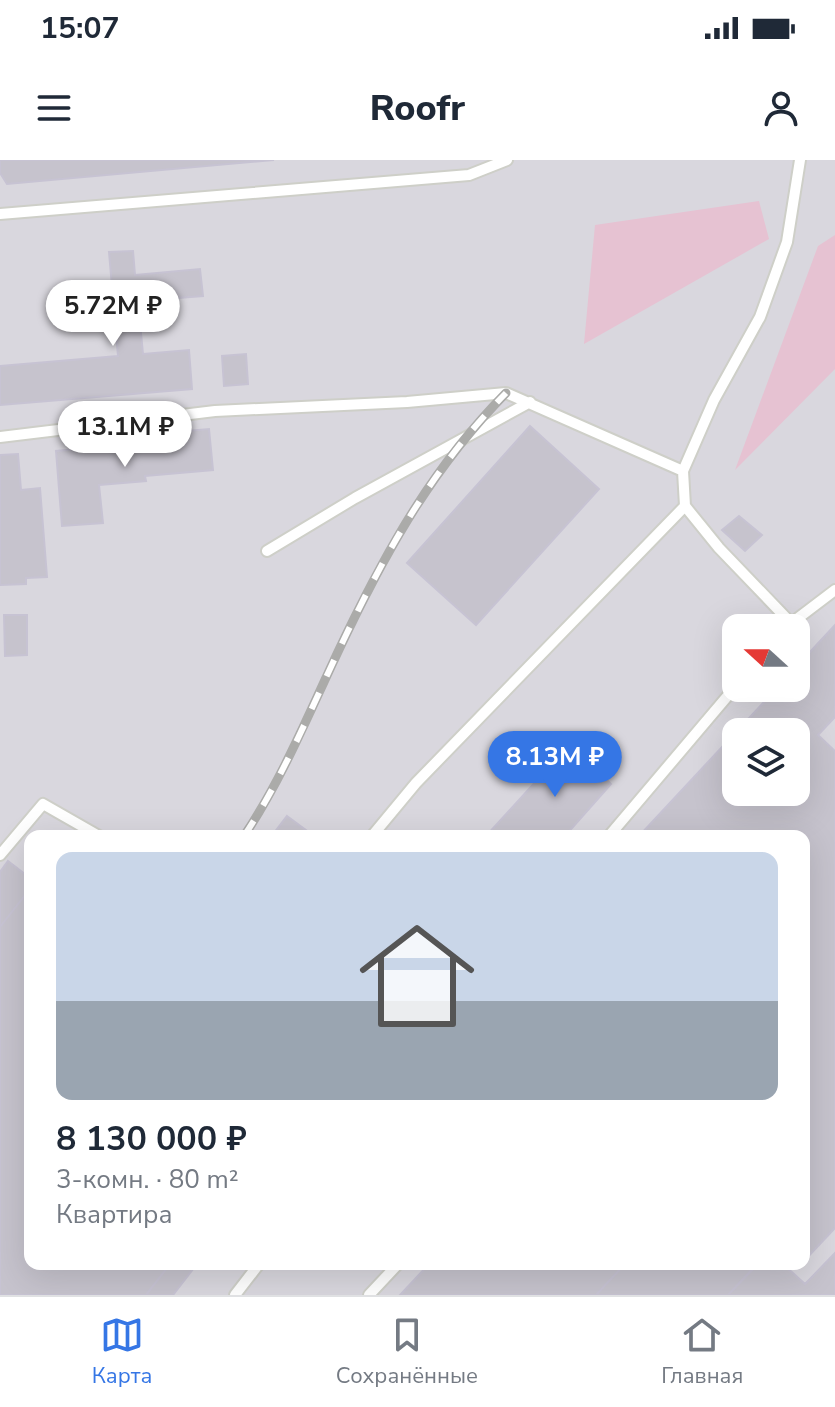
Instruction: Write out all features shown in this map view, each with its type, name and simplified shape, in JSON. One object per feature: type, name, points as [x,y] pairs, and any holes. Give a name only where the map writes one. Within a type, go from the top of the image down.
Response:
[{"type":"lane","points":[[0,214],[469,175],[507,160]]},
{"type":"lane","points":[[777,614],[685,506],[683,471],[714,400],[760,317],[787,242],[800,160]]},
{"type":"lane","points":[[0,437],[215,411],[407,402],[506,393],[683,471]]},
{"type":"lane","points":[[267,551],[355,498],[530,402]]},
{"type":"lane","points":[[377,830],[416,783],[685,506]]},
{"type":"lane","points":[[802,614],[835,590]]},
{"type":"lane","points":[[614,830],[722,702]]},
{"type":"lane","points":[[0,855],[43,804],[88,830]]},
{"type":"lane","points":[[235,1295],[254,1270]]},
{"type":"lane","points":[[369,1295],[392,1270]]},
{"type":"shaded area","points":[[0,160],[835,160],[835,1295],[0,1295]]},
{"type":"shaded area","points":[[759,201],[769,239],[584,344],[595,225]]},
{"type":"shaded area","points":[[835,235],[835,369],[735,470],[818,246]]},
{"type":"building","points":[[0,160],[274,160],[7,184],[0,173]]},
{"type":"building","points":[[133,251],[135,275],[200,269],[203,296],[138,301],[143,354],[189,350],[192,389],[0,405],[0,366],[118,356],[109,252]]},
{"type":"building","points":[[246,354],[248,384],[224,386],[222,356]]},
{"type":"building","points":[[530,426],[599,489],[476,625],[407,563]]},
{"type":"building","points":[[209,429],[213,470],[145,476],[146,481],[99,485],[103,523],[62,526],[56,451],[141,443],[140,435]]},
{"type":"building","points":[[18,454],[21,490],[40,488],[47,577],[26,578],[26,584],[0,585],[0,455]]},
{"type":"building","points":[[739,516],[762,535],[745,551],[722,530]]},
{"type":"building","points":[[4,615],[27,615],[27,655],[5,656]]},
{"type":"building","points":[[835,625],[835,717],[818,735],[835,751],[835,1228],[810,1255],[810,830],[645,830],[722,747],[722,806],[810,806],[810,718],[749,718],[764,702],[810,702],[810,652]]},
{"type":"building","points":[[570,744],[611,784],[570,830],[491,830]]},
{"type":"building","points":[[287,816],[306,830],[276,830]]},
{"type":"building","points":[[8,861],[24,873],[24,897],[0,927],[0,872]]},
{"type":"building","points":[[24,897],[24,1270],[165,1270],[146,1295],[0,1295],[0,927]]},
{"type":"building","points":[[835,1253],[835,1295],[728,1295],[751,1270],[790,1270],[805,1284]]},
{"type":"building","points":[[165,1270],[192,1270],[173,1295],[146,1295]]},
{"type":"building","points":[[423,1270],[619,1270],[596,1295],[400,1295]]},
{"type":"building","points":[[619,1270],[752,1270],[728,1295],[596,1295]]},
{"type":"railway","points":[[248,830],[286,763],[346,635],[397,537],[457,448],[506,393]]}]
